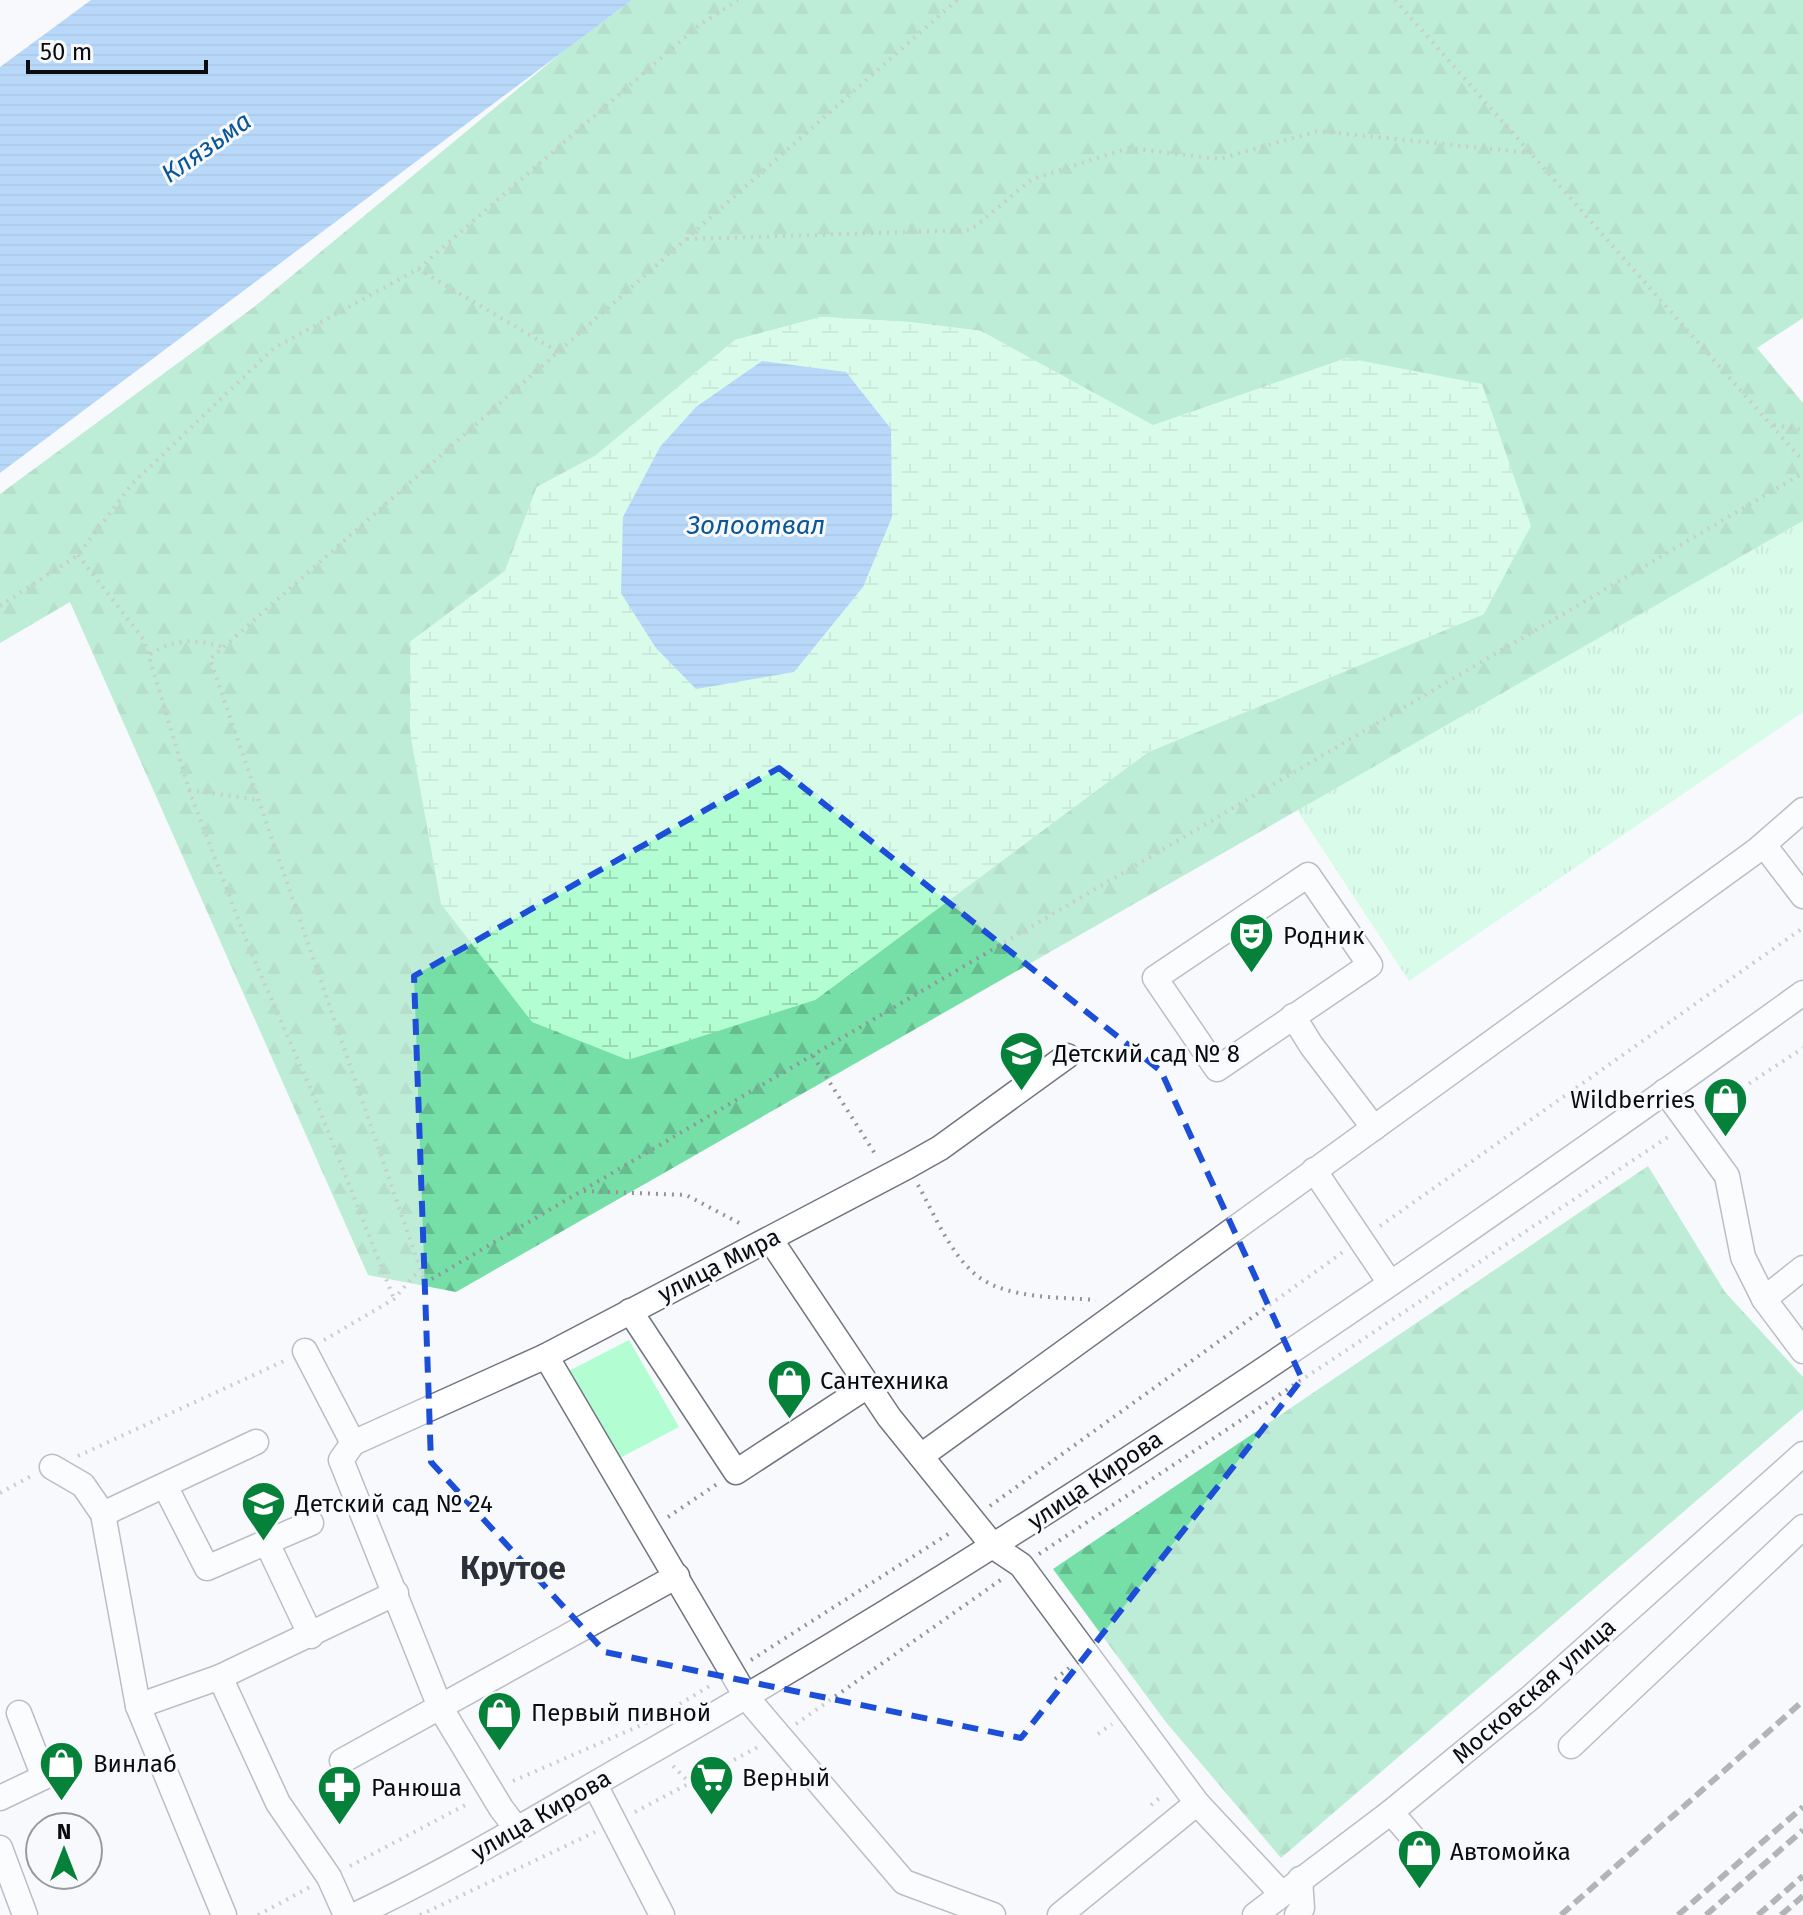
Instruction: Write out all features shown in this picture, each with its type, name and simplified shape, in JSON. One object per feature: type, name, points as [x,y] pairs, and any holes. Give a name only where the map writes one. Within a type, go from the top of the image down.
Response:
[{"type":"street","points":[[921,1456],[1764,845],[1803,810]]},
{"type":"street","points":[[1764,845],[1803,896]]},
{"type":"street","points":[[1308,875],[1370,965],[1293,1016],[1217,1069],[1155,978],[1308,875]]},
{"type":"street","name":"улица Кирова","points":[[355,1915],[421,1884],[747,1698],[994,1547],[1390,1283],[1803,993]]},
{"type":"street","points":[[1293,1016],[1311,1045],[1374,1128]]},
{"type":"street","name":"улица Мира","points":[[353,1443],[546,1356],[898,1171],[940,1148],[1067,1056]]},
{"type":"street","points":[[1665,1091],[1727,1176],[1743,1257],[1764,1299],[1803,1351]]},
{"type":"street","points":[[1314,1170],[1390,1283]]},
{"type":"street","points":[[770,1239],[866,1387],[994,1547],[1021,1565],[1197,1803],[1291,1886],[1302,1908],[1297,1915]]},
{"type":"street","points":[[1764,1299],[1803,1268]]},
{"type":"street","points":[[630,1311],[736,1472],[866,1387]]},
{"type":"street","points":[[305,1351],[353,1443],[341,1460],[440,1707],[516,1828]]},
{"type":"street","points":[[546,1356],[747,1698],[904,1882],[993,1915]]},
{"type":"street","points":[[103,1514],[256,1442]]},
{"type":"street","name":"Московская улица","points":[[1255,1915],[1391,1812],[1530,1698],[1803,1454]]},
{"type":"street","points":[[52,1467],[83,1485],[103,1514],[138,1706],[224,1915]]},
{"type":"street","points":[[165,1486],[207,1568],[311,1523]]},
{"type":"street","points":[[1571,1746],[1803,1527]]},
{"type":"street","points":[[267,1543],[311,1636]]},
{"type":"street","points":[[342,1761],[677,1576]]},
{"type":"street","points":[[138,1706],[220,1677],[396,1593]]},
{"type":"street","points":[[220,1677],[278,1803],[329,1877],[346,1915]]},
{"type":"street","points":[[0,1798],[44,1777],[19,1713]]},
{"type":"street","points":[[595,1785],[662,1915]]},
{"type":"street","points":[[1060,1915],[1197,1803]]},
{"type":"street","points":[[1391,1812],[1420,1846]]},
{"type":"street","points":[[0,1848],[25,1915]]},
{"type":"path","points":[[0,606],[78,555],[132,484],[274,348],[418,269],[698,26],[738,0]]},
{"type":"path","points":[[957,0],[210,659],[425,1283],[1803,473]]},
{"type":"path","points":[[1395,0],[1803,461]]},
{"type":"path","points":[[685,239],[971,230],[1032,179],[1129,148],[1219,159],[1318,131],[1531,153]]},
{"type":"path","points":[[418,269],[558,352]]},
{"type":"path","points":[[1771,425],[1803,430]]},
{"type":"path","points":[[78,555],[144,640],[150,654],[189,790],[250,950],[318,1106],[394,1299]]},
{"type":"path","points":[[150,654],[167,644],[197,640],[223,647]]},
{"type":"path","points":[[189,790],[260,800]]},
{"type":"path","points":[[258,1915],[492,1791],[653,1720],[733,1672],[972,1519],[1803,928]]},
{"type":"path","points":[[420,1915],[616,1823],[779,1736],[1021,1565],[1803,1048]]},
{"type":"path","points":[[813,1055],[959,1256],[980,1278],[1006,1289],[1032,1294],[1130,1304]]},
{"type":"path","points":[[583,1191],[686,1195],[770,1239]]},
{"type":"path","points":[[0,1493],[305,1351],[394,1299],[420,1269]]},
{"type":"path","points":[[649,1529],[736,1472]]},
{"type":"path","points":[[694,1782],[702,1798]]},
{"type":"highlighted area","points":[[779,768],[1161,1071],[1302,1379],[1021,1738],[605,1652],[431,1462],[414,976]]},
{"type":"green space","points":[[632,0],[1803,0],[1803,318],[1757,348],[1803,403],[1803,521],[456,1292],[368,1275],[70,602],[0,643],[0,494],[254,307],[566,49]],"holes":[[[821,317],[909,322],[981,331],[1153,426],[1347,358],[1484,614],[1148,752],[815,1000],[410,642],[505,571],[537,487],[595,456],[735,340]]]},
{"type":"green space","points":[[821,317],[909,322],[981,331],[1153,425],[1347,358],[1482,384],[1531,526],[1484,614],[1148,752],[815,1000],[628,1060],[532,1022],[441,904],[410,733],[410,642],[505,571],[537,487],[595,456],[735,340]]},
{"type":"green space","points":[[1803,521],[1803,712],[1409,981],[1297,810]]},
{"type":"green space","points":[[1648,1166],[1725,1292],[1803,1377],[1803,1409],[1281,1858],[1165,1721],[1053,1569]]},
{"type":"green space","points":[[629,1340],[679,1427],[614,1461],[563,1374]]},
{"type":"water","name":"Клязьма","points":[[91,0],[632,0],[0,473],[0,67]]},
{"type":"water","name":"Золоотвал","points":[[762,361],[846,372],[891,429],[892,517],[863,587],[794,672],[696,689],[656,648],[621,593],[623,517],[660,447],[696,407]]},
{"type":"railway","points":[[1561,1915],[1803,1701]]},
{"type":"railway","points":[[1678,1915],[1803,1807]]},
{"type":"railway","points":[[1706,1915],[1803,1830]]},
{"type":"railway","points":[[1758,1915],[1803,1876]]},
{"type":"railway","points":[[1781,1915],[1803,1896]]},
{"type":"place","name":"Родник","points":[[1252,975]]},
{"type":"place","name":"Детский сад № 8","points":[[1022,1093]]},
{"type":"place","name":"Wildberries","points":[[1726,1139]]},
{"type":"place","name":"Сантехника","points":[[789,1420]]},
{"type":"place","name":"Детский сад № 24","points":[[264,1543]]},
{"type":"place","name":"Первый пивной","points":[[500,1752]]},
{"type":"place","name":"Винлаб","points":[[62,1803]]},
{"type":"place","name":"Верный","points":[[711,1817]]},
{"type":"place","name":"Ранюша","points":[[340,1827]]},
{"type":"place","name":"Автомойка","points":[[1419,1891]]},
{"type":"district","name":"Крутое","points":[[513,1568]]}]
